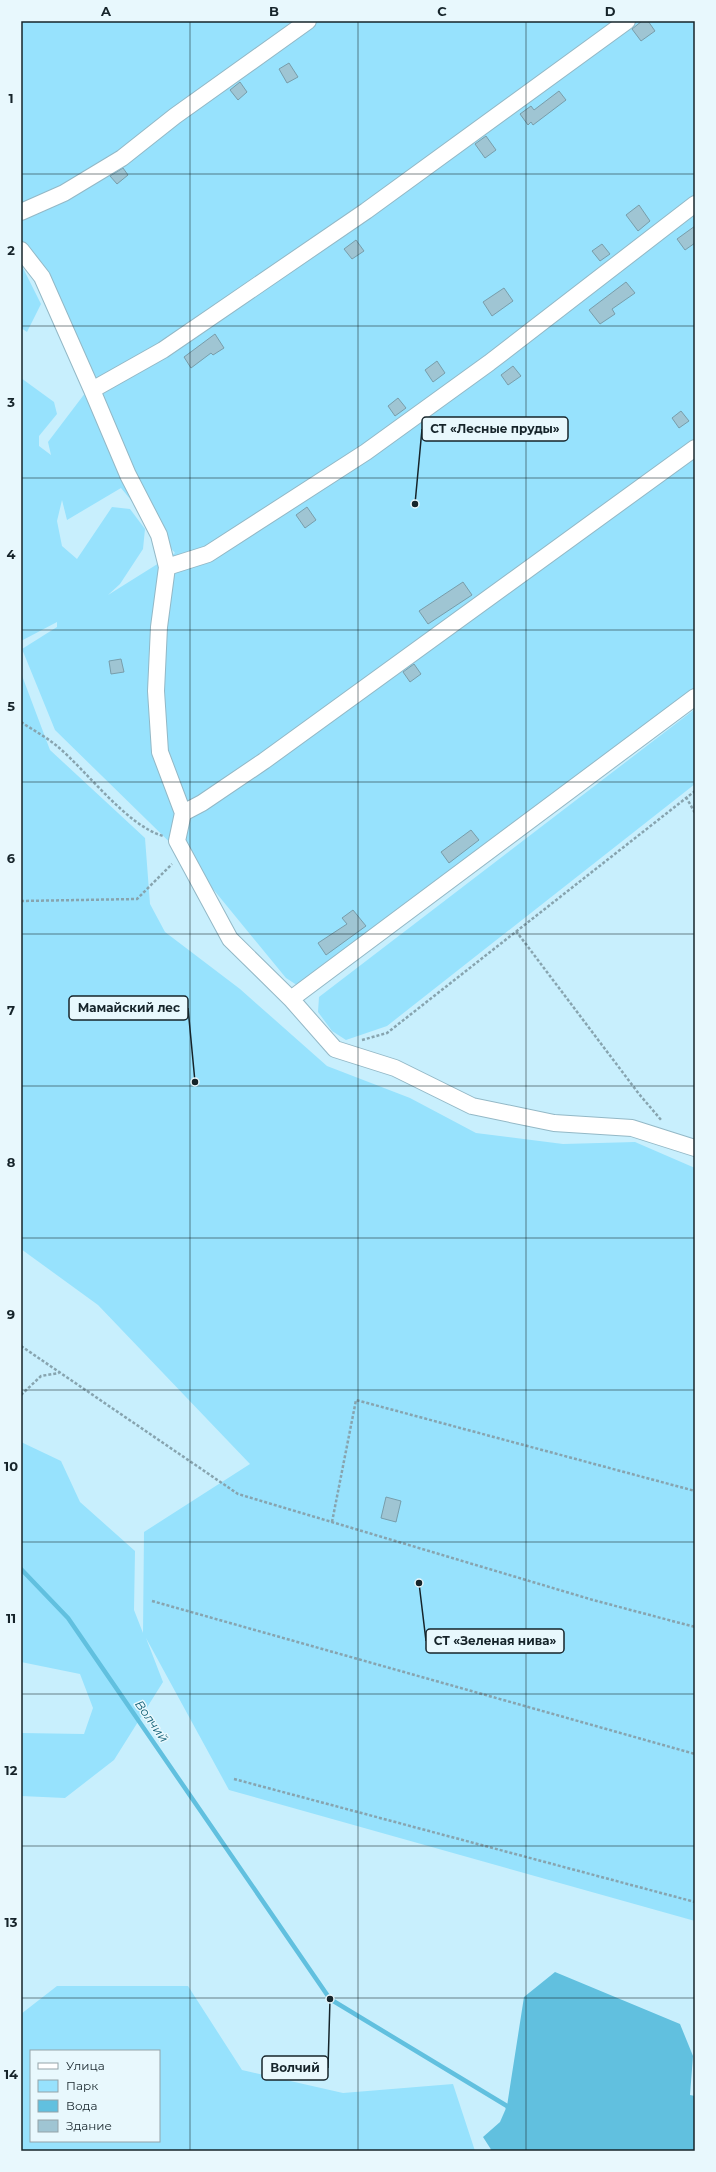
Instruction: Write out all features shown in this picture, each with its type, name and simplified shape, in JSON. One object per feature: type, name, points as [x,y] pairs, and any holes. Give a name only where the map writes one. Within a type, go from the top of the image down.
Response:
[{"type":"street","points":[[21,212],[64,193],[122,158],[174,116],[308,21]]},
{"type":"street","points":[[92,390],[162,350],[366,211],[627,21]]},
{"type":"street","points":[[167,567],[208,554],[366,452],[489,363],[695,204]]},
{"type":"street","points":[[21,250],[42,278],[128,475],[159,535],[167,567],[159,627],[156,691],[160,752],[182,813],[180,847],[230,939],[291,999],[335,1049],[395,1068],[472,1106],[554,1123],[632,1128],[695,1148]]},
{"type":"street","points":[[182,813],[202,803],[264,761],[695,448]]},
{"type":"street","points":[[291,999],[695,697]]},
{"type":"path","points":[[21,722],[56,746],[130,816],[155,834],[180,847],[137,899],[21,901]]},
{"type":"path","points":[[335,1049],[387,1032],[695,791]]},
{"type":"path","points":[[686,798],[695,813]]},
{"type":"path","points":[[516,931],[639,1094],[679,1142]]},
{"type":"path","points":[[21,1346],[238,1494],[593,1600],[695,1627]]},
{"type":"path","points":[[21,1395],[41,1376],[59,1373]]},
{"type":"path","points":[[332,1522],[356,1400],[695,1491]]},
{"type":"path","points":[[152,1601],[695,1754]]},
{"type":"path","points":[[234,1779],[695,1902]]},
{"type":"green space","points":[[21,21],[695,21],[695,694],[309,993],[286,978],[195,867],[55,730],[22,649],[57,627],[57,622],[21,641],[21,378],[54,402],[57,414],[39,436],[39,446],[51,455],[48,442],[95,380],[21,255]],"holes":[[[121,488],[175,553],[108,595],[120,584],[143,549],[145,529],[130,509],[112,507],[77,559],[62,546],[57,521],[62,500],[67,520]]]},
{"type":"green space","points":[[21,264],[41,304],[27,332],[21,328]]},
{"type":"green space","points":[[21,673],[50,750],[145,838],[150,904],[165,932],[240,989],[327,1066],[410,1098],[476,1133],[563,1144],[635,1142],[695,1168],[695,1921],[229,1790],[146,1638],[163,1682],[114,1760],[65,1798],[21,1796],[21,1733],[84,1734],[93,1708],[80,1674],[21,1662],[21,1442],[61,1461],[80,1502],[135,1551],[134,1610],[143,1633],[144,1532],[250,1464],[98,1305],[21,1249]]},
{"type":"green space","points":[[695,709],[695,784],[387,1026],[346,1040],[332,1031],[318,1012],[319,997]]},
{"type":"green space","points":[[57,1986],[188,1986],[242,2070],[343,2093],[453,2084],[475,2151],[21,2151],[21,2014]]},
{"type":"water","points":[[555,1972],[680,2024],[693,2056],[690,2095],[695,2096],[695,2151],[492,2151],[483,2137],[500,2122],[507,2106],[524,1997]]},
{"type":"building","points":[[642,21],[648,21],[655,31],[641,41],[632,29]]},
{"type":"building","points":[[289,63],[298,77],[287,83],[279,69]]},
{"type":"building","points":[[240,82],[247,92],[238,100],[230,90]]},
{"type":"building","points":[[559,91],[566,100],[533,125],[531,122],[528,125],[520,114],[531,106],[534,110]]},
{"type":"building","points":[[486,136],[496,150],[485,158],[475,144]]},
{"type":"building","points":[[123,168],[128,175],[117,184],[110,176]]},
{"type":"building","points":[[639,205],[650,221],[638,231],[626,215]]},
{"type":"building","points":[[695,226],[695,243],[685,250],[677,239]]},
{"type":"building","points":[[356,240],[364,251],[352,259],[344,249]]},
{"type":"building","points":[[602,244],[610,254],[600,261],[592,251]]},
{"type":"building","points":[[626,282],[635,293],[612,309],[615,314],[600,324],[589,310]]},
{"type":"building","points":[[504,288],[513,301],[492,316],[483,302]]},
{"type":"building","points":[[215,334],[224,348],[213,355],[211,353],[191,368],[184,357]]},
{"type":"building","points":[[437,361],[445,373],[433,382],[425,370]]},
{"type":"building","points":[[513,366],[521,376],[508,385],[501,375]]},
{"type":"building","points":[[398,398],[406,408],[395,416],[388,406]]},
{"type":"building","points":[[681,411],[689,421],[679,428],[672,418]]},
{"type":"building","points":[[307,507],[316,520],[305,528],[296,515]]},
{"type":"building","points":[[463,582],[472,595],[428,624],[419,611]]},
{"type":"building","points":[[121,659],[124,672],[111,674],[109,661]]},
{"type":"building","points":[[414,664],[421,674],[410,682],[403,672]]},
{"type":"building","points":[[471,830],[479,840],[449,863],[441,852]]},
{"type":"building","points":[[353,910],[366,926],[326,955],[318,943],[347,924],[342,918]]},
{"type":"building","points":[[386,1497],[401,1501],[396,1522],[381,1518]]},
{"type":"waterway","name":"Волчий","points":[[21,1569],[68,1618],[330,1999],[507,2106],[509,2111]]},
{"type":"place","name":"СТ «Лесные пруды»","points":[[415,504]]},
{"type":"place","name":"Мамайский лес","points":[[195,1082]]},
{"type":"place","name":"СТ «Зеленая нива»","points":[[419,1583]]},
{"type":"place","name":"Волчий","points":[[330,1999]]}]
